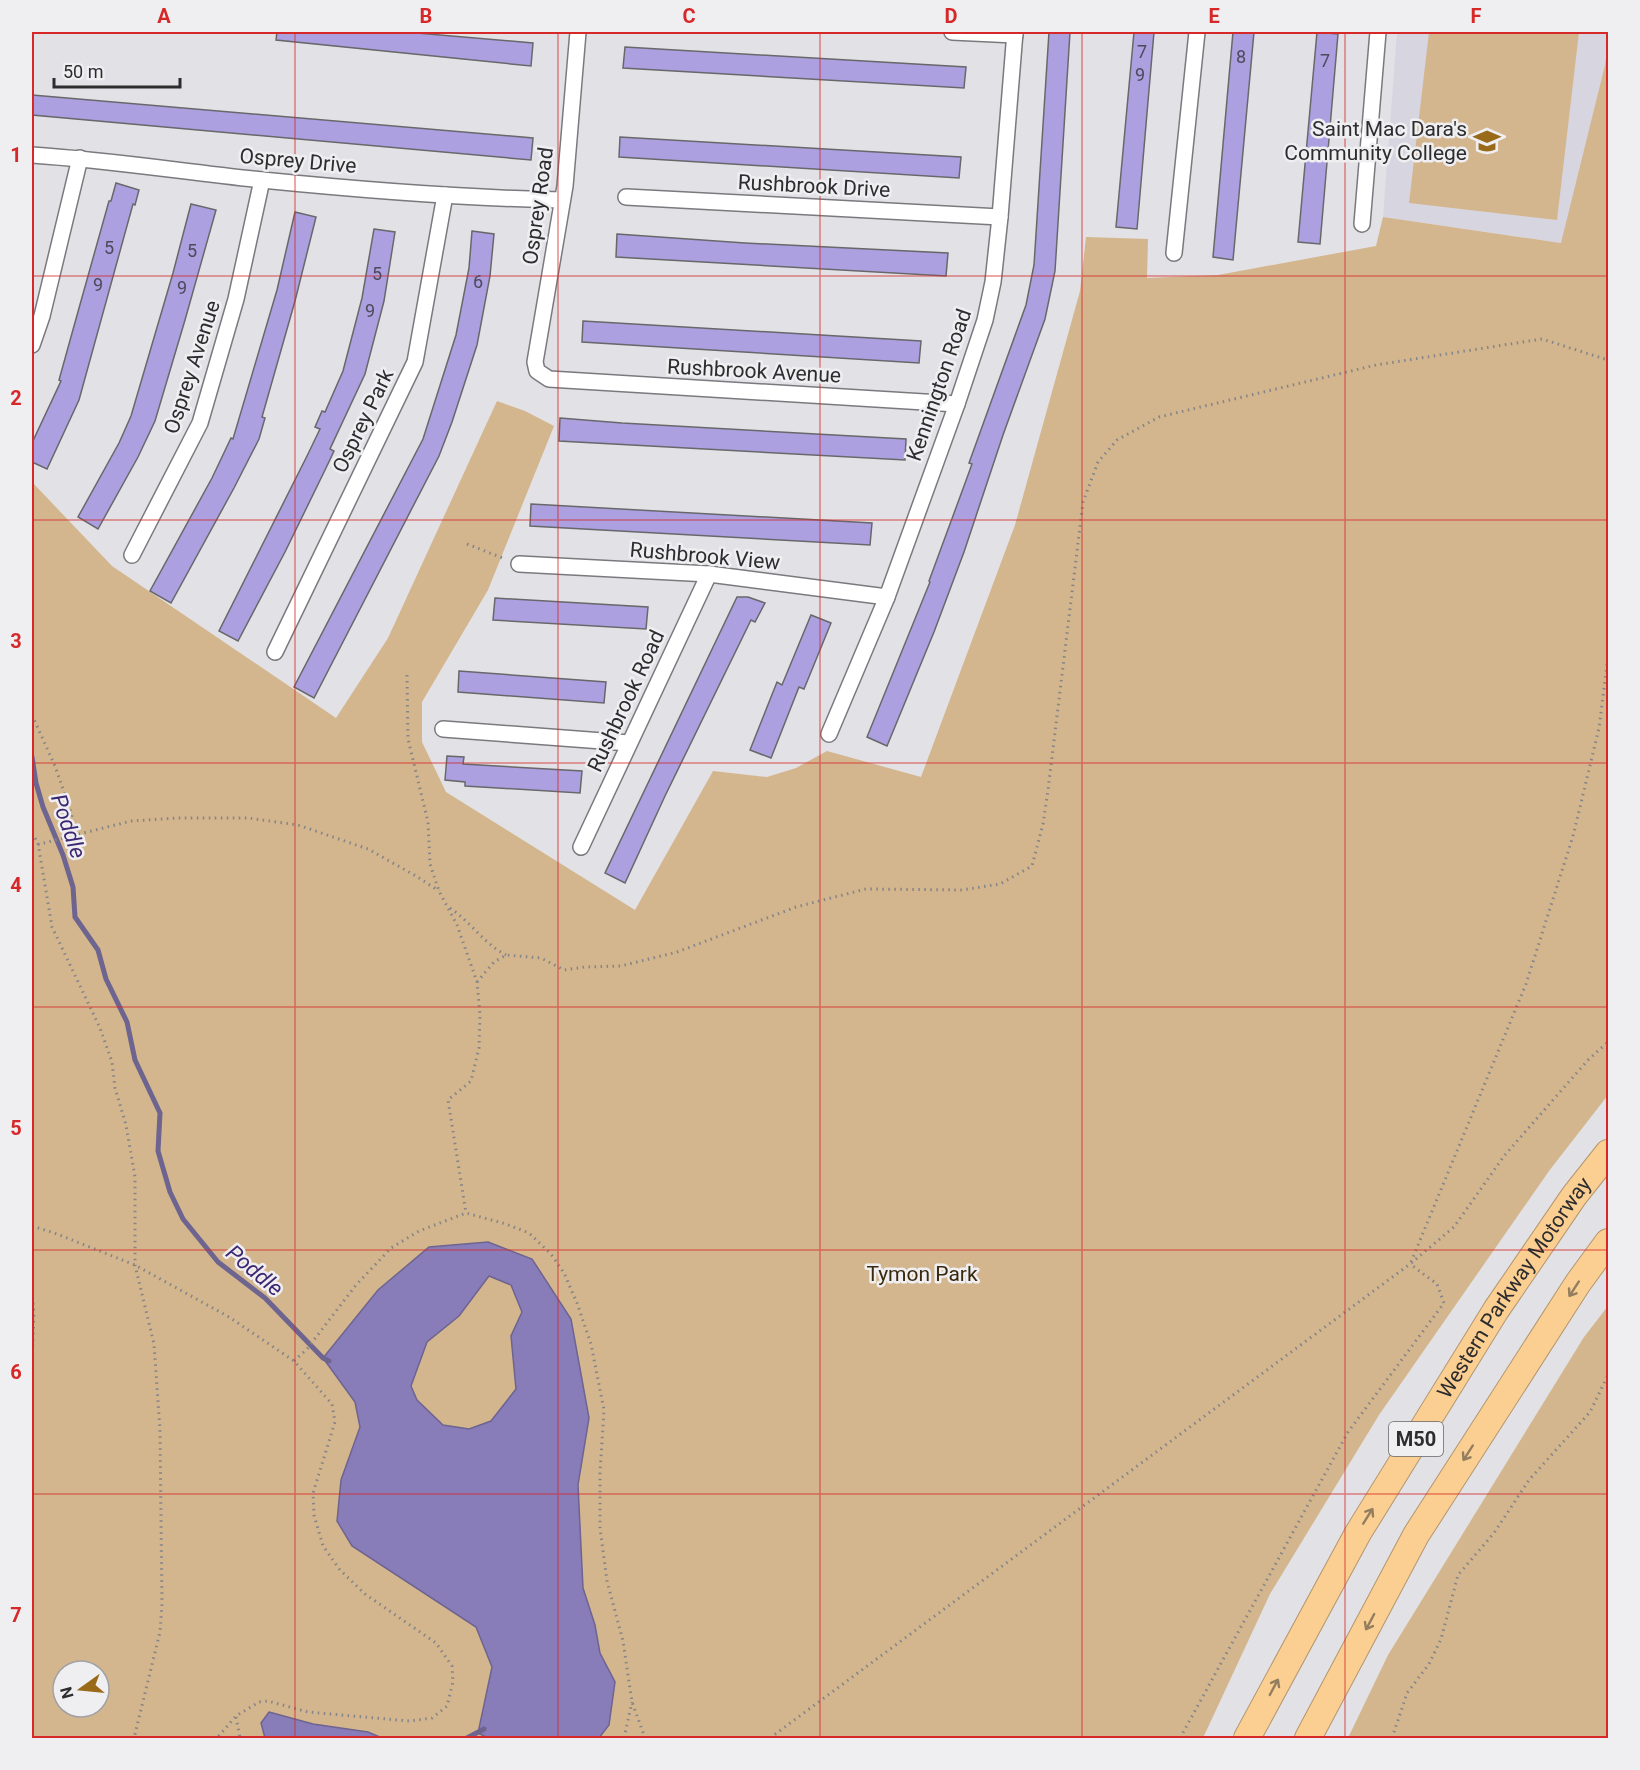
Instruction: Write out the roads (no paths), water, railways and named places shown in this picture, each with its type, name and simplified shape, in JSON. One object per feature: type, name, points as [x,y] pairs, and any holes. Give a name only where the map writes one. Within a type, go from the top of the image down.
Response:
[{"type":"highway","name":"Western Parkway Motorway","points":[[1246,1738],[1358,1533],[1496,1310],[1574,1196],[1608,1153]]},
{"type":"highway","name":"M50","points":[[1308,1738],[1416,1535],[1578,1283],[1608,1242]]},
{"type":"street","name":"Osprey Road","points":[[549,379],[537,371],[535,362],[562,200],[578,32]]},
{"type":"street","points":[[952,32],[1015,33]]},
{"type":"street","points":[[1174,253],[1197,32]]},
{"type":"street","points":[[1362,225],[1378,32]]},
{"type":"street","name":"Kennington Road","points":[[829,734],[886,597],[957,404],[985,320],[993,282],[1000,217],[1015,33]]},
{"type":"street","name":"Osprey Drive","points":[[32,155],[80,158],[262,180],[446,195],[562,200]]},
{"type":"street","points":[[32,345],[42,316],[80,158]]},
{"type":"street","name":"Osprey Avenue","points":[[132,555],[200,423],[236,299],[262,180]]},
{"type":"street","name":"Osprey Park","points":[[275,652],[415,362],[446,195]]},
{"type":"street","name":"Rushbrook Drive","points":[[626,197],[1000,217]]},
{"type":"street","name":"Rushbrook Avenue","points":[[549,379],[957,404]]},
{"type":"street","name":"Rushbrook View","points":[[512,561],[709,574],[886,597]]},
{"type":"street","name":"Rushbrook Road","points":[[581,846],[709,574]]},
{"type":"street","points":[[444,729],[628,743]]},
{"type":"waterway","name":"Poddle","points":[[32,757],[43,807],[63,855],[73,887],[75,917],[98,950],[106,979],[127,1022],[135,1060],[160,1113],[158,1151],[170,1192],[183,1219],[218,1262],[265,1298],[323,1358],[329,1361]]},
{"type":"waterway","name":"Poddle","points":[[467,1738],[484,1729]]},
{"type":"place","name":"Saint Mac Dara's Community College","points":[[1487,141]]},
{"type":"park label","name":"Tymon Park","points":[[922,1274]]}]
